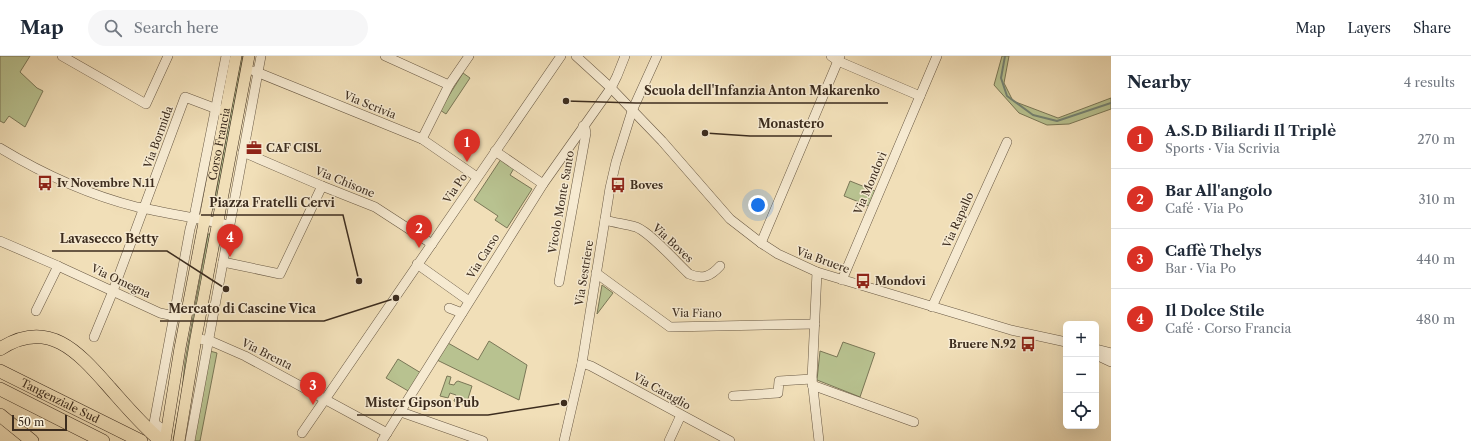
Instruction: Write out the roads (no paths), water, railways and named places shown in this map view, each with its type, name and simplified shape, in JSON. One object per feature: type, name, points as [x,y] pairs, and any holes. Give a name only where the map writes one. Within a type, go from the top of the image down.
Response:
[{"type":"highway","points":[[0,349],[9,343],[29,337],[50,339],[59,342],[73,350],[86,361],[141,422],[164,438]]},
{"type":"highway","name":"Tangenziale Sud","points":[[0,372],[139,440]]},
{"type":"highway","name":"Tangenziale Sud","points":[[0,389],[103,441]]},
{"type":"highway","points":[[0,415],[32,441]]},
{"type":"main road","name":"Corso Francia","points":[[164,438],[177,374],[186,318],[199,219],[221,111],[236,56]]},
{"type":"main road","name":"Corso Francia","points":[[182,441],[196,338],[249,56]]},
{"type":"street","points":[[62,56],[146,104],[168,56]]},
{"type":"street","name":"Corso Francia","points":[[221,111],[226,56]]},
{"type":"street","name":"Corso Francia","points":[[182,441],[209,341],[222,262],[261,56]]},
{"type":"street","points":[[385,56],[449,86]]},
{"type":"street","points":[[422,139],[449,86],[469,56]]},
{"type":"street","name":"Via Po","points":[[302,433],[561,56]]},
{"type":"street","name":"Via Bruere","points":[[576,56],[610,88],[674,154],[730,219],[761,243],[791,261],[817,272],[932,307],[1011,330],[1063,341]]},
{"type":"street","name":"Via Carso","points":[[382,441],[543,184],[610,88],[617,76],[625,56]]},
{"type":"street","name":"Via Sestriere","points":[[564,441],[582,363],[596,273],[616,162],[632,111],[657,56]]},
{"type":"street","name":"Via Mondovì","points":[[842,280],[937,56]]},
{"type":"street","points":[[761,243],[837,58],[920,96]]},
{"type":"street","name":"Via Scrivia","points":[[247,67],[422,139],[477,177]]},
{"type":"street","name":"Via Bormida","points":[[94,337],[113,291],[185,97],[221,111]]},
{"type":"street","name":"Vicolo Monte Santo","points":[[559,282],[581,166],[586,133],[583,126]]},
{"type":"street","name":"Via Rapallo","points":[[932,307],[1007,142]]},
{"type":"street","name":"Corso Francia","points":[[232,147],[243,151]]},
{"type":"street","points":[[0,148],[51,176],[112,200],[230,225]]},
{"type":"street","name":"Via Chisone","points":[[243,151],[322,186],[375,207],[432,244]]},
{"type":"street","points":[[495,151],[543,184]]},
{"type":"street","points":[[222,262],[280,274],[322,186]]},
{"type":"street","name":"Corso Francia","points":[[164,438],[154,423],[190,229],[199,219]]},
{"type":"street","name":"Via Boves","points":[[605,220],[636,227],[650,237],[694,277],[707,277],[713,274],[720,266]]},
{"type":"street","name":"Via Omegna","points":[[0,241],[160,313],[186,318]]},
{"type":"street","points":[[417,264],[469,301]]},
{"type":"street","points":[[36,311],[58,266]]},
{"type":"street","points":[[817,272],[812,382],[819,441]]},
{"type":"street","name":"Via Fiano","points":[[596,273],[670,327],[815,324]]},
{"type":"street","points":[[449,308],[462,313]]},
{"type":"street","name":"Via Brenta","points":[[196,338],[209,341],[245,356],[325,398],[387,433]]},
{"type":"street","points":[[1099,350],[1111,353]]},
{"type":"street","points":[[1099,356],[1111,362]]},
{"type":"street","name":"Via Caraglio","points":[[582,363],[591,366],[730,441]]},
{"type":"street","points":[[164,372],[177,374]]},
{"type":"street","points":[[733,396],[778,393],[779,381],[812,382],[914,422]]},
{"type":"street","points":[[401,412],[483,441]]},
{"type":"street","points":[[669,441],[682,415]]},
{"type":"waterway","points":[[1005,56],[1001,78],[1007,96],[1033,115],[1057,121],[1111,103]]},
{"type":"place","name":"Scuola dell'Infanzia Anton Makarenko","points":[[566,101]]},
{"type":"place","name":"Monastero","points":[[705,133]]},
{"type":"place","name":"CAF CISL","points":[[254,148]]},
{"type":"place","name":"A.S.D Biliardi Il Triplè","points":[[467,162]]},
{"type":"place","name":"Iv Novembre N.11","points":[[45,183]]},
{"type":"place","name":"Boves","points":[[618,185]]},
{"type":"place","name":"Bar All'angolo","points":[[419,248]]},
{"type":"place","name":"Il Dolce Stile","points":[[230,257]]},
{"type":"place","name":"Piazza Fratelli Cervi","points":[[359,281]]},
{"type":"place","name":"Mondovi","points":[[863,281]]},
{"type":"place","name":"Lavasecco Betty","points":[[226,289]]},
{"type":"place","name":"Mercato di Cascine Vica","points":[[396,298]]},
{"type":"place","name":"Bruere N.92","points":[[1028,344]]},
{"type":"place","name":"Mister Gipson Pub","points":[[564,403]]},
{"type":"place","name":"Caffè Thelys","points":[[313,405]]}]
